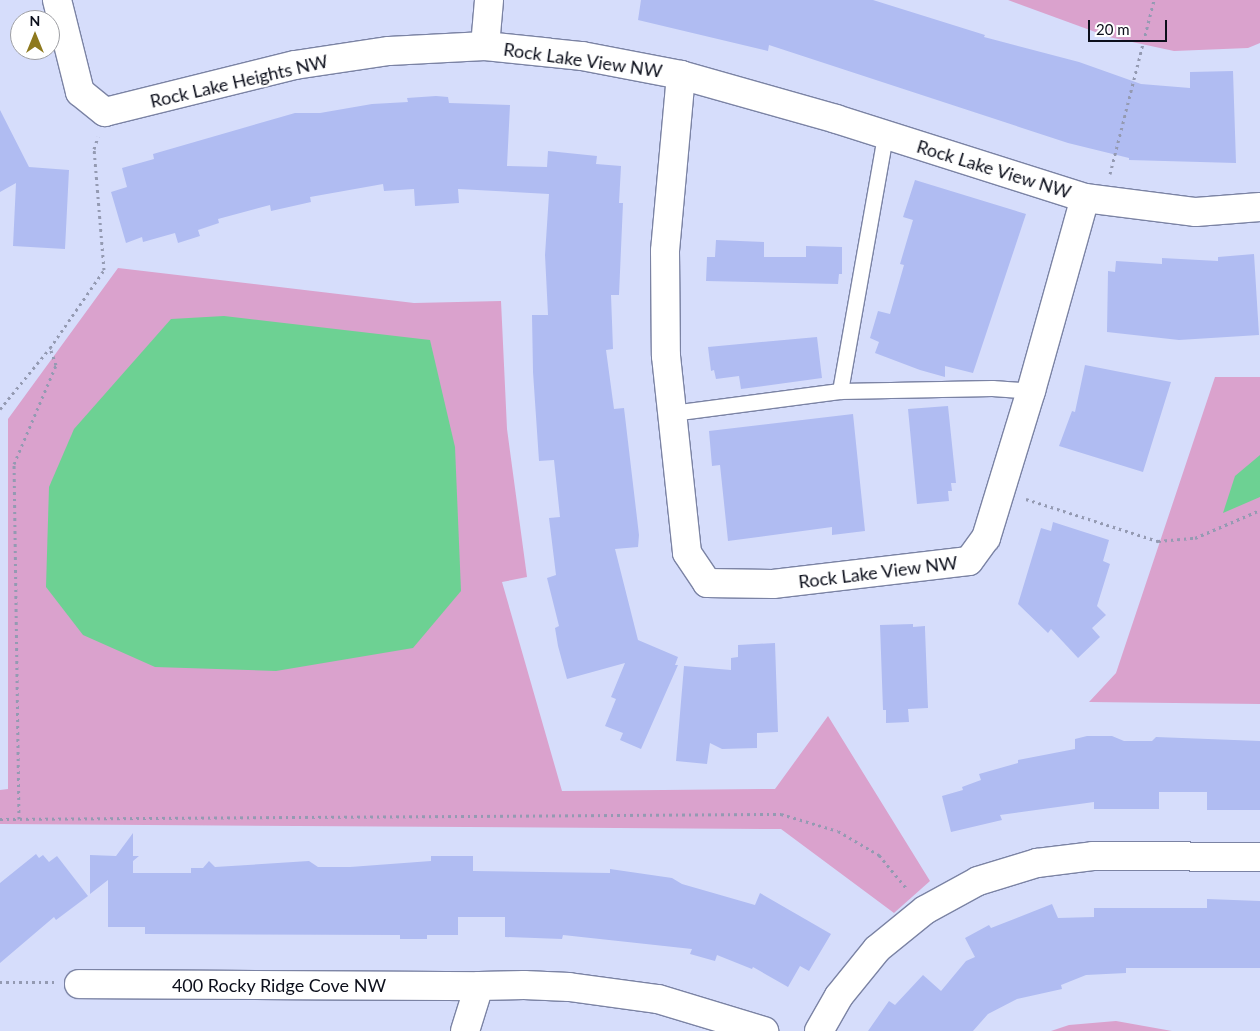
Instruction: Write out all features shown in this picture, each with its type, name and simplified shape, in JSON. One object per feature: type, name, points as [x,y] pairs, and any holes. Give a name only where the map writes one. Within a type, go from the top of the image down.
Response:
[{"type":"street","points":[[57,0],[80,92],[105,112]]},
{"type":"street","points":[[485,46],[489,0]]},
{"type":"street","name":"Rock Lake Heights NW","points":[[105,112],[295,65],[388,51],[485,46]]},
{"type":"street","name":"Rock Lake View NW","points":[[485,46],[582,56],[681,75],[885,135],[1085,198],[1031,391],[986,538],[970,561],[772,584],[707,583],[687,553],[666,356],[665,251],[681,75]]},
{"type":"street","points":[[1085,198],[1196,212],[1260,207]]},
{"type":"street","points":[[819,1031],[857,972],[877,949],[925,910],[978,881],[1036,863],[1093,856],[1260,856]]},
{"type":"street","name":"400 Rocky Ridge Cove NW","points":[[79,984],[569,987],[614,992],[697,1009],[764,1031]]},
{"type":"street","points":[[465,1031],[480,986]]},
{"type":"lane","points":[[840,391],[885,135]]},
{"type":"lane","points":[[672,413],[840,391],[992,388],[1031,391]]},
{"type":"path","points":[[1085,198],[1108,181],[1154,0]]},
{"type":"path","points":[[0,409],[50,348],[104,270],[94,149],[105,112]]},
{"type":"path","points":[[19,819],[14,464],[56,365],[50,348]]},
{"type":"path","points":[[1000,491],[1158,541],[1195,538],[1260,510]]},
{"type":"path","points":[[0,820],[781,814],[838,831],[879,855],[925,910]]},
{"type":"path","points":[[0,982],[79,984]]},
{"type":"shaded area","points":[[1008,0],[1260,0],[1260,43],[1248,48],[1174,51],[1109,37]]},
{"type":"shaded area","points":[[118,268],[414,303],[501,301],[507,429],[527,577],[502,582],[562,791],[775,789],[828,716],[930,881],[894,913],[781,829],[0,824],[0,790],[8,789],[8,419]]},
{"type":"shaded area","points":[[224,316],[430,340],[455,447],[461,591],[413,648],[276,671],[155,667],[83,635],[46,587],[49,487],[74,429],[171,319]]},
{"type":"shaded area","points":[[1215,377],[1260,377],[1260,704],[1089,702],[1116,673]]},
{"type":"shaded area","points":[[1260,455],[1260,497],[1223,513],[1235,476]]},
{"type":"shaded area","points":[[1116,1021],[1172,1031],[1051,1031],[1069,1025]]},
{"type":"building","points":[[641,0],[873,0],[985,35],[984,37],[1079,62],[1141,84],[1190,88],[1190,72],[1233,71],[1236,163],[1129,160],[1129,158],[1068,143],[769,45],[768,51],[638,20]]},
{"type":"building","points":[[448,97],[449,103],[510,105],[507,166],[547,167],[548,151],[597,156],[596,164],[621,166],[619,203],[623,203],[619,295],[611,295],[613,349],[606,350],[614,409],[624,408],[639,535],[638,547],[615,549],[638,640],[678,657],[675,665],[678,665],[641,749],[620,740],[623,733],[605,726],[616,699],[611,697],[625,663],[567,679],[555,628],[559,626],[547,578],[556,575],[549,518],[560,517],[554,460],[539,461],[533,372],[532,315],[548,315],[545,255],[549,194],[458,189],[459,203],[415,206],[414,189],[384,191],[383,184],[310,197],[311,202],[271,211],[270,205],[218,219],[219,223],[198,230],[200,236],[178,243],[175,233],[143,242],[142,237],[126,243],[111,192],[127,187],[122,168],[154,159],[153,154],[295,113],[320,113],[372,104],[408,102],[407,98]]},
{"type":"building","points":[[0,110],[29,167],[69,170],[65,249],[13,246],[16,183],[0,192]]},
{"type":"building","points":[[915,180],[1026,214],[973,373],[945,366],[945,377],[920,370],[875,353],[879,342],[870,338],[878,311],[890,314],[904,265],[900,264],[913,220],[903,217]]},
{"type":"building","points":[[716,240],[764,242],[764,257],[806,257],[806,246],[842,247],[842,274],[839,274],[838,284],[706,281],[707,257],[715,257]]},
{"type":"building","points":[[1254,254],[1259,335],[1179,340],[1107,332],[1108,271],[1115,272],[1116,261],[1162,264],[1162,258],[1218,261],[1218,257]]},
{"type":"building","points":[[817,337],[822,378],[741,389],[739,376],[716,379],[714,370],[711,371],[708,347]]},
{"type":"building","points":[[1085,365],[1171,382],[1143,472],[1059,446],[1072,411],[1075,412]]},
{"type":"building","points":[[948,406],[956,483],[951,483],[952,491],[948,491],[949,501],[917,504],[908,409]]},
{"type":"building","points":[[853,414],[865,531],[832,535],[832,527],[728,541],[720,465],[712,466],[709,431]]},
{"type":"building","points":[[1053,522],[1109,540],[1103,561],[1110,564],[1097,606],[1106,615],[1092,628],[1100,637],[1078,658],[1051,629],[1048,633],[1018,604],[1041,528],[1051,531]]},
{"type":"building","points":[[913,624],[913,627],[925,626],[928,708],[908,709],[909,722],[886,723],[886,710],[883,710],[880,625]]},
{"type":"building","points":[[775,643],[778,732],[757,733],[757,748],[722,749],[710,743],[707,764],[676,761],[684,666],[731,670],[731,658],[738,657],[738,645]]},
{"type":"building","points":[[1087,736],[1112,736],[1124,741],[1152,741],[1156,737],[1260,741],[1260,810],[1207,810],[1207,792],[1159,792],[1159,809],[1094,809],[1094,802],[1000,815],[1002,820],[951,832],[942,796],[963,790],[962,787],[981,780],[979,774],[1018,763],[1018,760],[1075,749],[1075,739]]},
{"type":"building","points":[[133,833],[133,856],[139,856],[133,861],[133,873],[191,873],[191,868],[203,868],[209,861],[215,867],[309,861],[318,867],[350,867],[431,861],[431,856],[473,856],[473,871],[610,873],[610,869],[672,878],[682,884],[755,905],[760,893],[831,934],[809,971],[800,966],[788,987],[753,967],[752,969],[717,955],[715,961],[690,954],[692,949],[563,935],[562,939],[505,937],[505,917],[458,917],[458,935],[427,935],[427,939],[400,939],[400,935],[145,934],[145,927],[108,927],[108,880],[90,894],[90,855],[116,856]]},
{"type":"building","points":[[36,854],[39,858],[43,855],[49,862],[57,856],[88,896],[56,920],[54,917],[0,963],[0,883]]},
{"type":"building","points":[[1207,899],[1260,901],[1260,968],[1126,968],[1126,973],[1086,975],[1061,985],[1062,989],[1017,999],[988,1014],[973,1031],[868,1031],[889,1001],[895,1005],[923,975],[941,991],[966,961],[975,957],[965,938],[989,925],[991,928],[1052,904],[1058,918],[1094,917],[1094,908],[1207,908]]}]
